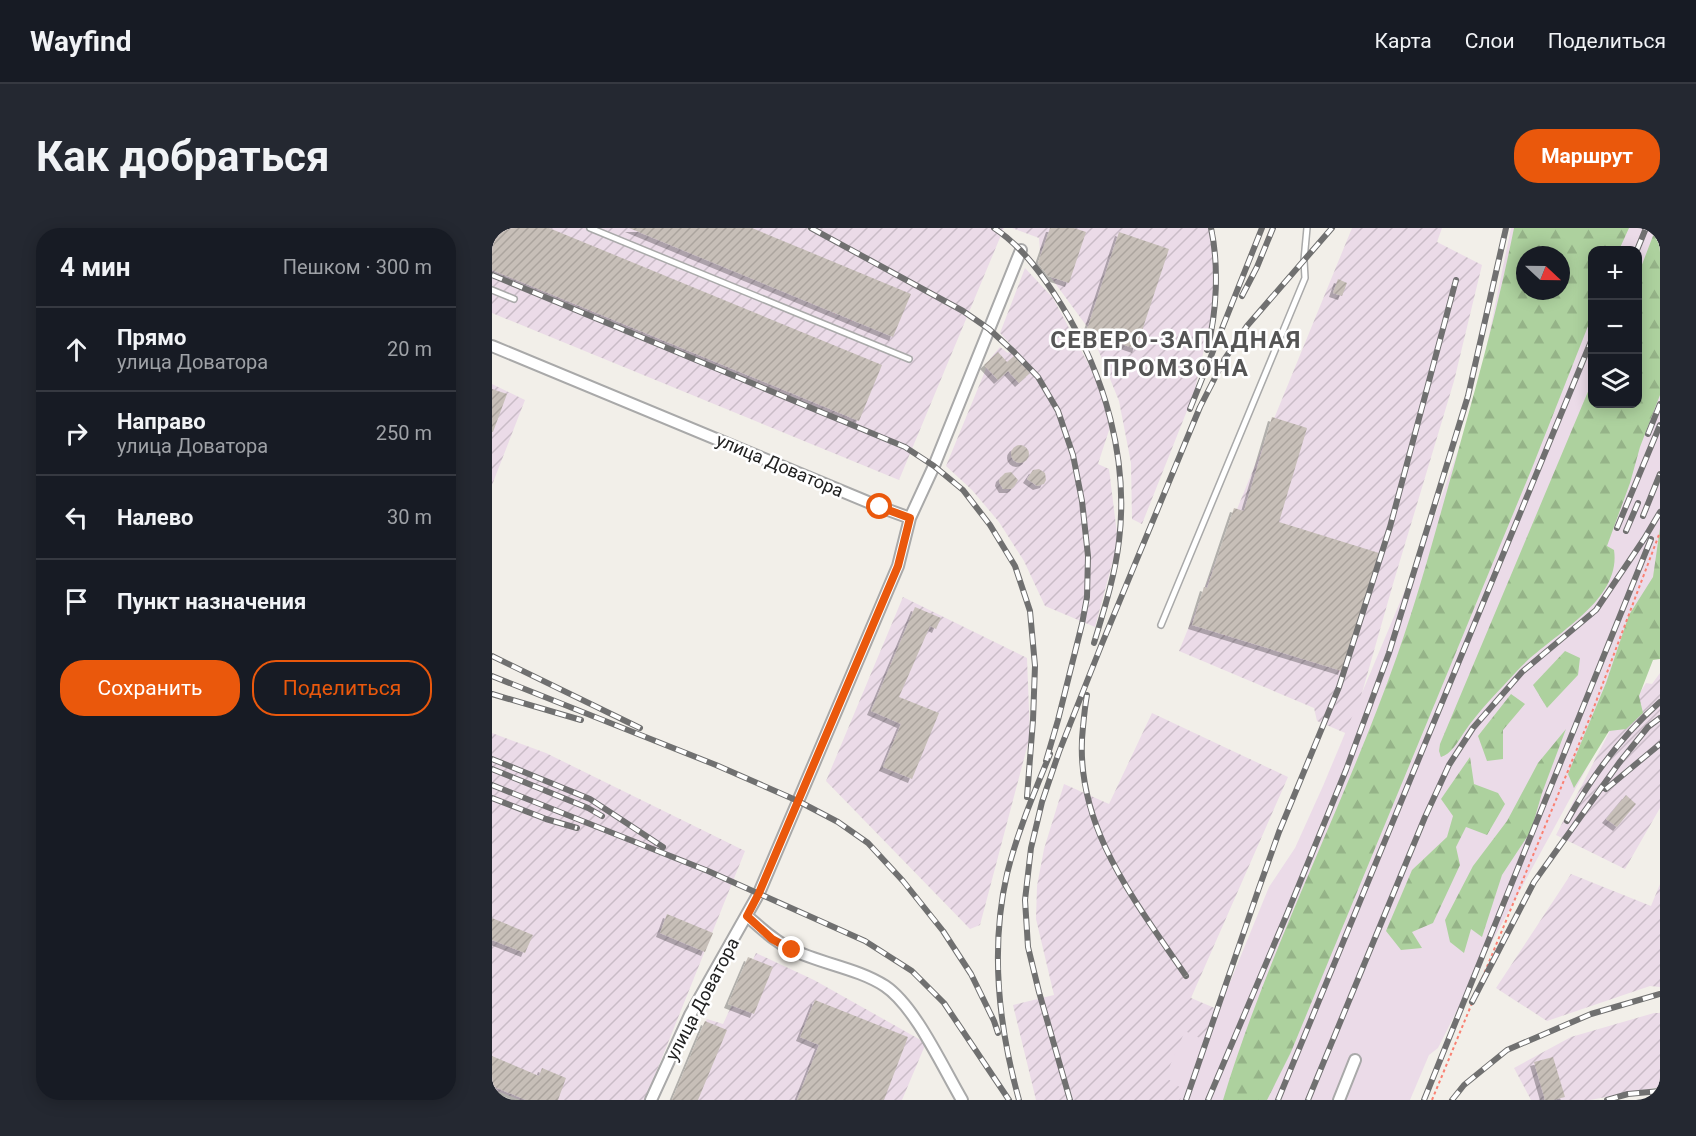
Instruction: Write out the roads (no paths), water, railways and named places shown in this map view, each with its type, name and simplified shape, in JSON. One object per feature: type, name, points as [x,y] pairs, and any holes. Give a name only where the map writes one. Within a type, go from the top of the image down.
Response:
[{"type":"street","points":[[910,518],[934,466],[1021,250]]},
{"type":"street","name":"улица Доватора","points":[[492,346],[910,518],[898,566],[759,893],[690,1015],[651,1100]]},
{"type":"street","points":[[747,916],[772,939],[792,950],[871,978],[886,987],[900,999],[920,1028],[962,1100]]},
{"type":"street","points":[[1339,1100],[1354,1060]]},
{"type":"lane","points":[[590,228],[909,359]]},
{"type":"lane","points":[[1161,625],[1305,278],[1307,228]]},
{"type":"lane","points":[[492,290],[514,299]]},
{"type":"railway","points":[[811,228],[963,311],[989,329],[1038,377],[1058,411],[1073,455],[1082,501],[1088,556],[1087,597],[1046,761]]},
{"type":"railway","points":[[994,228],[1032,263],[1062,306],[1090,360],[1102,389],[1110,419],[1117,449],[1120,480],[1119,541],[1112,580],[1094,643]]},
{"type":"railway","points":[[1207,350],[1216,289],[1214,242],[1211,228]]},
{"type":"railway","points":[[1190,409],[1262,228]]},
{"type":"railway","points":[[1242,296],[1273,228]]},
{"type":"railway","points":[[1070,1100],[1028,947],[1025,900],[1031,848],[1042,802],[1101,646],[1200,407],[1224,360],[1247,326],[1332,228]]},
{"type":"railway","points":[[1208,1100],[1346,770],[1389,653],[1468,396],[1506,228]]},
{"type":"railway","points":[[1639,246],[1646,228]]},
{"type":"railway","points":[[492,275],[905,447],[934,466],[963,490],[990,525],[1015,566],[1030,611],[1035,666],[1027,797]]},
{"type":"railway","points":[[1186,1100],[1279,832],[1339,687],[1390,527],[1456,280]]},
{"type":"railway","points":[[1278,1100],[1588,349]]},
{"type":"railway","points":[[1648,434],[1660,404]]},
{"type":"railway","points":[[1617,528],[1660,425]]},
{"type":"railway","points":[[1643,516],[1660,474]]},
{"type":"railway","points":[[1626,531],[1638,503]]},
{"type":"railway","points":[[1308,1100],[1425,817],[1449,765],[1473,728],[1522,672],[1596,610],[1660,512]]},
{"type":"railway","points":[[1424,1100],[1651,539]]},
{"type":"railway","points":[[492,656],[640,728]]},
{"type":"railway","points":[[492,676],[716,765],[798,801],[838,822],[868,843],[903,881],[943,931],[971,974],[998,1033]]},
{"type":"railway","points":[[492,694],[581,720]]},
{"type":"railway","points":[[1087,695],[1082,762],[1087,796],[1097,828],[1128,890],[1186,976]]},
{"type":"railway","points":[[1567,821],[1608,758],[1633,728],[1660,702]]},
{"type":"railway","points":[[1472,1002],[1534,882],[1619,763],[1648,727],[1660,718]]},
{"type":"railway","points":[[1606,789],[1660,744]]},
{"type":"railway","points":[[1019,1100],[1006,1045],[1002,1016],[999,988],[999,930],[1011,859],[1026,813],[1050,754]]},
{"type":"railway","points":[[492,759],[590,799],[663,847]]},
{"type":"railway","points":[[492,769],[588,808],[602,816]]},
{"type":"railway","points":[[492,785],[708,871],[865,941],[912,971],[944,1003],[1009,1100]]},
{"type":"railway","points":[[492,798],[546,819],[577,828]]},
{"type":"railway","points":[[1452,1100],[1464,1085],[1507,1050],[1591,1014],[1660,994]]},
{"type":"railway","points":[[1607,1100],[1628,1094],[1660,1091]]},
{"type":"district","name":"СЕВЕРО-ЗАПАДНАЯ ПРОМЗОНА","points":[[1176,354]]}]
